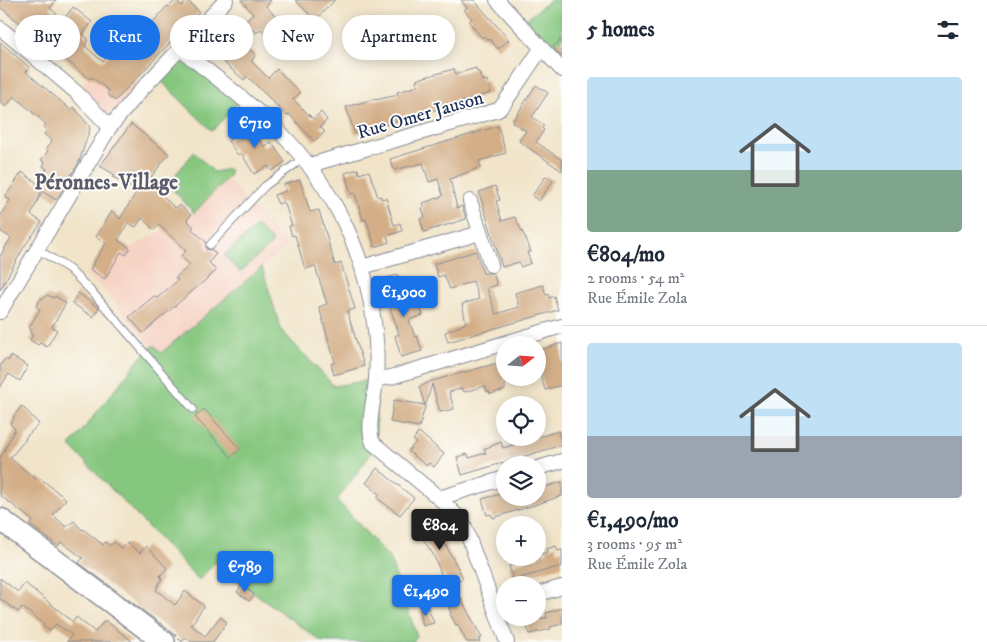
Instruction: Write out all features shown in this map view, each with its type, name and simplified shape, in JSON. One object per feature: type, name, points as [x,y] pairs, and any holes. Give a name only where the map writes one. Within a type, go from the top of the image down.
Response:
[{"type":"main road","points":[[0,519],[164,642]]},
{"type":"street","points":[[212,15],[226,0]]},
{"type":"street","points":[[497,0],[562,70]]},
{"type":"street","points":[[0,28],[76,92],[110,127]]},
{"type":"street","name":"Rue Omer Jauson","points":[[307,162],[498,110],[541,49]]},
{"type":"street","points":[[0,312],[36,248],[110,127],[170,60]]},
{"type":"street","points":[[194,60],[266,119],[307,162],[319,178],[343,219],[362,267],[375,329],[376,379],[370,433],[372,443],[459,516],[467,527],[496,596]]},
{"type":"street","points":[[470,201],[491,265]]},
{"type":"street","points":[[362,267],[480,233]]},
{"type":"street","points":[[376,379],[392,377],[562,326]]},
{"type":"street","points":[[546,466],[562,461]]},
{"type":"street","points":[[439,498],[496,481]]},
{"type":"street","points":[[546,592],[562,587]]},
{"type":"street","points":[[504,626],[507,642]]},
{"type":"lane","points":[[210,245],[265,186],[307,162]]},
{"type":"lane","points":[[36,248],[69,269],[93,293],[193,409]]},
{"type":"shaded area","points":[[103,60],[110,60],[141,90],[110,127],[76,92]]},
{"type":"shaded area","points":[[227,178],[287,246],[161,353],[154,345],[152,347],[101,286],[85,275],[87,272],[194,213]]},
{"type":"green space","points":[[550,0],[562,0],[562,70],[519,25]]},
{"type":"green space","points":[[170,59],[194,60],[242,99],[212,131],[155,75]]},
{"type":"green space","points":[[194,152],[214,172],[229,169],[230,175],[194,213],[168,184]]},
{"type":"green space","points":[[257,226],[273,243],[240,272],[224,255]]},
{"type":"green space","points":[[262,267],[281,330],[334,386],[376,379],[376,447],[337,500],[390,559],[417,636],[413,642],[322,642],[227,573],[215,562],[199,580],[70,446],[141,357],[154,345],[161,353]]},
{"type":"building","points":[[0,0],[56,0],[50,8],[58,15],[15,15],[15,19],[0,7]]},
{"type":"building","points":[[176,0],[182,6],[187,0],[199,12],[196,15],[170,15],[170,43],[160,53],[159,15]]},
{"type":"building","points":[[241,0],[271,0],[266,6],[274,15],[263,15],[263,31],[261,29],[256,33],[253,30],[253,14]]},
{"type":"building","points":[[295,0],[335,0],[320,15],[310,15]]},
{"type":"building","points":[[461,0],[474,0],[509,40],[498,49],[490,39],[487,40],[484,36],[482,38],[469,22],[472,19],[464,10],[467,8]]},
{"type":"building","points":[[73,7],[90,20],[90,25],[83,34],[88,39],[85,46],[90,50],[90,60],[101,60],[103,62],[105,60],[154,60],[115,101],[107,94],[109,91],[92,77],[90,79],[66,60],[80,60],[80,15],[67,15]]},
{"type":"building","points":[[562,39],[562,57],[553,47]]},
{"type":"building","points":[[0,42],[15,55],[15,60],[21,60],[30,68],[26,72],[71,110],[74,107],[90,129],[79,162],[56,200],[42,191],[31,215],[42,222],[24,247],[0,290],[0,256],[11,238],[0,231],[0,216],[10,200],[5,197],[22,172],[37,183],[47,169],[43,166],[45,163],[41,160],[48,151],[46,149],[52,141],[44,134],[47,131],[43,127],[46,124],[14,96],[6,107],[0,102]]},
{"type":"building","points":[[221,60],[252,60],[268,78],[277,69],[300,93],[293,99],[313,119],[321,112],[327,120],[320,127],[325,132],[314,141],[289,114],[287,116],[247,76],[244,80]]},
{"type":"building","points":[[476,68],[482,81],[487,80],[491,93],[355,134],[346,107],[398,95],[397,92],[418,86],[416,80],[425,77],[454,69],[456,74]]},
{"type":"building","points":[[536,85],[548,93],[532,117],[544,125],[542,128],[544,130],[536,142],[562,160],[562,171],[519,141],[526,131],[512,122]]},
{"type":"building","points":[[246,120],[264,147],[271,142],[285,162],[272,171],[268,166],[254,174],[241,153],[238,155],[228,141],[237,134],[233,129]]},
{"type":"building","points":[[131,124],[169,154],[148,181],[175,208],[180,205],[191,215],[187,220],[194,227],[192,229],[206,242],[206,249],[212,250],[216,254],[209,262],[216,271],[143,333],[129,317],[154,296],[157,298],[178,280],[175,278],[190,265],[181,256],[186,251],[159,225],[154,230],[142,218],[136,227],[128,223],[118,240],[130,248],[126,255],[121,252],[105,279],[90,269],[106,243],[96,237],[112,211],[120,219],[137,191],[113,177],[115,175],[100,166]]},
{"type":"building","points":[[498,126],[506,153],[479,161],[481,167],[450,179],[457,208],[462,206],[466,219],[424,232],[420,219],[425,217],[422,208],[425,207],[423,203],[443,196],[438,179],[429,182],[423,163],[394,170],[390,159]]},
{"type":"building","points":[[358,169],[359,174],[369,171],[378,197],[381,196],[381,199],[386,198],[394,225],[400,223],[402,231],[387,236],[389,242],[375,247],[366,219],[363,220],[355,193],[351,194],[345,173]]},
{"type":"building","points":[[546,176],[553,181],[539,201],[532,196]]},
{"type":"building","points":[[300,180],[310,212],[319,210],[335,265],[341,263],[355,309],[347,311],[364,366],[334,375],[331,364],[335,362],[319,307],[327,304],[315,266],[305,269],[295,235],[292,236],[289,226],[292,226],[285,204],[283,202],[278,204],[274,195],[286,191],[284,184]]},
{"type":"building","points":[[495,186],[500,200],[496,201],[502,221],[515,217],[531,252],[527,252],[531,263],[521,267],[519,262],[502,267],[479,192]]},
{"type":"building","points":[[476,251],[483,273],[493,273],[497,285],[487,288],[496,314],[519,307],[515,293],[543,285],[549,298],[554,296],[558,310],[448,342],[445,332],[466,323],[462,304],[479,299],[473,281],[450,289],[444,275],[438,277],[434,264]]},
{"type":"building","points":[[398,275],[409,307],[419,305],[423,315],[409,320],[422,351],[401,357],[395,336],[399,334],[390,307],[394,306],[385,278]]},
{"type":"building","points":[[78,293],[99,308],[93,317],[72,303]]},
{"type":"building","points":[[47,295],[54,298],[55,296],[66,303],[52,327],[57,330],[47,347],[40,343],[38,345],[30,340],[33,335],[30,333],[32,330],[29,328],[40,309],[36,307],[41,298],[43,299]]},
{"type":"building","points":[[562,343],[562,385],[545,390],[544,386],[546,386],[546,348]]},
{"type":"building","points":[[11,356],[28,366],[20,381],[9,374],[0,387],[0,366],[5,359],[8,361]]},
{"type":"building","points":[[496,363],[496,386],[505,386],[505,390],[490,394],[485,386],[464,392],[463,388],[449,392],[454,409],[440,412],[432,384],[419,427],[390,422],[394,400],[425,405],[419,387],[432,381]]},
{"type":"building","points":[[22,406],[39,424],[25,438],[10,458],[36,479],[38,477],[66,499],[53,515],[66,527],[74,521],[82,530],[103,545],[105,542],[110,546],[114,542],[122,549],[127,543],[140,553],[146,546],[167,568],[160,576],[162,578],[156,590],[175,605],[185,591],[204,606],[191,625],[205,636],[220,617],[227,622],[213,642],[192,642],[185,637],[182,642],[172,632],[79,563],[83,558],[61,542],[58,546],[30,525],[33,521],[0,495],[0,459],[15,429],[10,424]]},
{"type":"building","points":[[204,409],[240,449],[231,457],[195,417]]},
{"type":"building","points":[[558,431],[562,445],[525,456],[496,456],[496,465],[462,475],[457,457],[468,454],[469,458],[486,453],[484,449],[496,444],[496,446],[502,446],[503,448],[509,446],[546,446],[546,435]]},
{"type":"building","points":[[419,432],[444,454],[434,467],[429,463],[427,466],[408,451],[416,442],[413,440]]},
{"type":"building","points":[[377,468],[414,498],[400,515],[377,498],[380,495],[366,483]]},
{"type":"building","points":[[562,482],[562,496],[546,501],[546,487]]},
{"type":"building","points":[[496,495],[496,506],[531,506],[493,518],[491,514],[487,515],[482,499]]},
{"type":"building","points":[[431,517],[463,578],[450,585],[444,575],[442,576],[433,554],[421,536],[423,535],[418,525]]},
{"type":"building","points":[[556,546],[558,551],[562,550],[562,566],[527,576],[512,576],[509,566],[546,566],[547,549]]},
{"type":"building","points":[[0,578],[18,592],[25,583],[73,622],[76,617],[95,632],[105,620],[133,642],[67,642],[72,635],[56,624],[50,631],[22,607],[18,612],[0,599]]},
{"type":"building","points":[[242,585],[254,595],[249,601],[237,592]]},
{"type":"building","points":[[460,597],[482,638],[479,639],[480,642],[467,642],[450,614],[447,604]]},
{"type":"building","points":[[428,608],[434,623],[423,626],[420,610]]},
{"type":"building","points":[[562,608],[562,624],[550,627],[551,629],[529,634],[527,626],[546,626],[546,613]]},
{"type":"district","name":"Péronnes-Village","points":[[106,182]]}]
